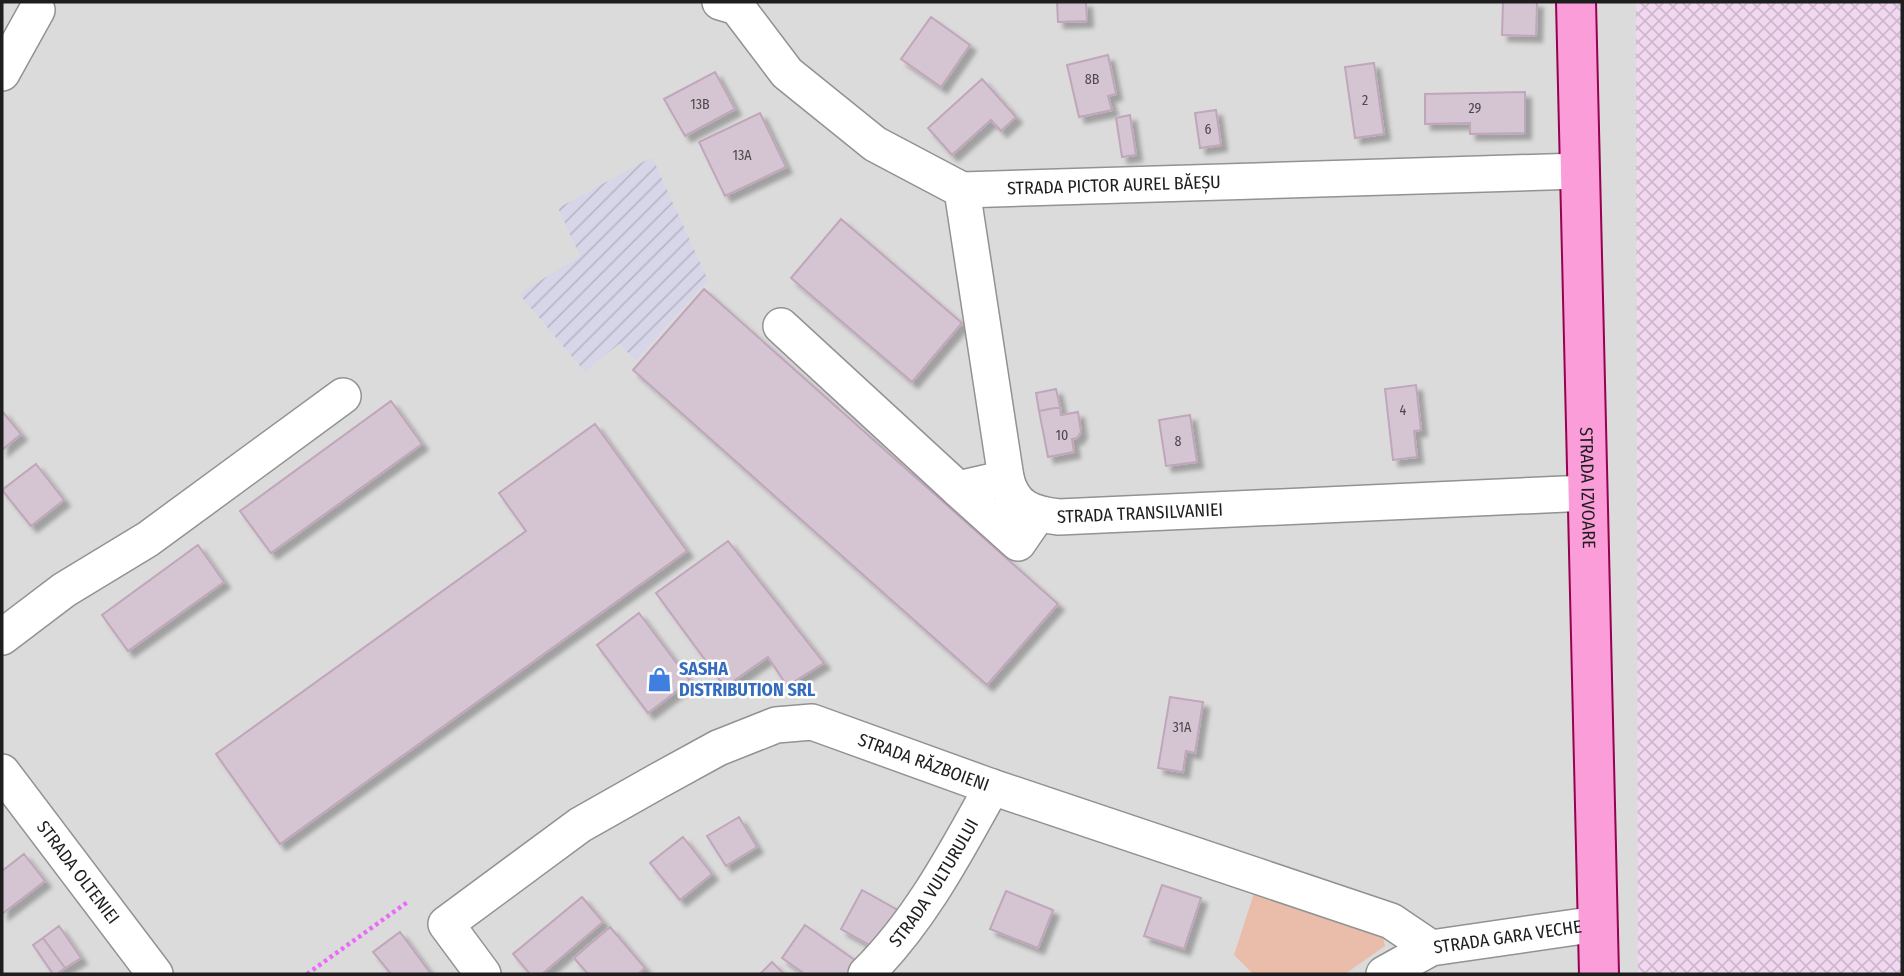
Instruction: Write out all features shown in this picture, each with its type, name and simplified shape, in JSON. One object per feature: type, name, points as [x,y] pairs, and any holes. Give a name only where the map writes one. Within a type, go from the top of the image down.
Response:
[{"type":"main road","name":"STRADA IZVOARE","points":[[1576,2],[1599,974]]},
{"type":"street","name":"STRADA PICTOR AUREL BĂEȘU","points":[[732,3],[787,73],[875,145],[962,190],[1579,171]]},
{"type":"street","points":[[2,73],[37,10]]},
{"type":"street","name":"STRADA TRANSILVANIEI","points":[[962,190],[1006,478],[1009,493],[1022,508],[1059,517],[1587,493]]},
{"type":"street","points":[[782,326],[1018,542],[1038,514]]},
{"type":"street","points":[[2,637],[64,590],[148,539],[343,396]]},
{"type":"street","points":[[958,489],[1006,478]]},
{"type":"street","name":"STRADA RĂZBOIENI","points":[[483,974],[446,924],[580,825],[718,748],[776,725],[812,722],[992,787],[1391,921],[1431,948]]},
{"type":"street","name":"STRADA OLTENIEI","points":[[2,772],[155,974]]},
{"type":"street","name":"STRADA VULTURULUI","points":[[866,974],[910,924],[952,858],[992,787]]},
{"type":"street","name":"STRADA GARA VECHE","points":[[1384,974],[1431,948],[1597,924]]},
{"type":"path","points":[[307,974],[409,901]]},
{"type":"shaded area","points":[[2,2],[1902,2],[1902,974],[2,974]]},
{"type":"shaded area","points":[[1636,2],[1902,2],[1902,974],[1638,974]]},
{"type":"shaded area","points":[[652,157],[708,280],[636,360],[619,344],[585,372],[519,294],[580,256],[558,208]]},
{"type":"shaded area","points":[[1255,890],[1383,936],[1385,946],[1345,974],[1253,974],[1234,955]]},
{"type":"building","points":[[1057,2],[1086,2],[1087,21],[1058,22]]},
{"type":"building","points":[[1503,2],[1537,2],[1536,36],[1502,35]]},
{"type":"building","points":[[931,17],[970,45],[941,87],[901,59]]},
{"type":"building","points":[[1108,55],[1116,94],[1108,96],[1112,110],[1079,117],[1067,65]]},
{"type":"building","points":[[1374,63],[1384,134],[1355,138],[1345,67]]},
{"type":"building","points":[[715,72],[735,109],[685,136],[664,99]]},
{"type":"building","points":[[982,79],[1016,117],[1001,131],[991,120],[952,155],[928,128]]},
{"type":"building","points":[[1525,92],[1525,133],[1470,134],[1470,123],[1425,124],[1425,94]]},
{"type":"building","points":[[1216,110],[1221,145],[1200,148],[1195,113]]},
{"type":"building","points":[[760,113],[786,167],[725,196],[699,142]]},
{"type":"building","points":[[1130,115],[1136,155],[1122,157],[1116,118]]},
{"type":"building","points":[[841,219],[962,323],[912,382],[791,278]]},
{"type":"building","points":[[704,289],[1058,604],[987,685],[633,370]]},
{"type":"building","points":[[1416,385],[1421,430],[1414,431],[1417,457],[1393,460],[1385,389]]},
{"type":"building","points":[[1056,389],[1060,407],[1039,411],[1036,393]]},
{"type":"building","points":[[391,401],[422,444],[271,553],[240,511]]},
{"type":"building","points":[[1060,407],[1061,415],[1078,412],[1081,432],[1077,438],[1072,439],[1074,452],[1048,457],[1039,411]]},
{"type":"building","points":[[2,411],[21,434],[2,450]]},
{"type":"building","points":[[1190,415],[1197,462],[1166,466],[1159,420]]},
{"type":"building","points":[[595,424],[687,551],[280,844],[216,754],[526,531],[499,493]]},
{"type":"building","points":[[36,464],[64,500],[31,526],[2,490]]},
{"type":"building","points":[[728,541],[824,663],[787,686],[768,657],[725,687],[656,593]]},
{"type":"building","points":[[198,545],[224,582],[128,651],[102,615]]},
{"type":"building","points":[[639,613],[690,681],[648,713],[597,645]]},
{"type":"building","points":[[1170,697],[1203,702],[1195,753],[1186,751],[1183,772],[1158,768]]},
{"type":"building","points":[[739,817],[757,847],[726,866],[707,836]]},
{"type":"building","points":[[683,837],[712,874],[680,900],[650,863]]},
{"type":"building","points":[[24,854],[45,881],[2,914],[2,871]]},
{"type":"building","points":[[1162,885],[1201,898],[1184,949],[1144,936]]},
{"type":"building","points":[[862,890],[903,913],[882,952],[841,929]]},
{"type":"building","points":[[1006,891],[1053,910],[1038,948],[990,929]]},
{"type":"building","points":[[582,897],[603,922],[542,974],[530,974],[513,954]]},
{"type":"building","points":[[805,925],[859,963],[851,974],[805,974],[782,958]]},
{"type":"building","points":[[59,926],[81,958],[65,968],[43,938]]},
{"type":"building","points":[[610,927],[645,968],[638,974],[588,974],[574,958]]},
{"type":"building","points":[[400,932],[431,974],[391,974],[373,952]]},
{"type":"building","points":[[43,938],[65,968],[57,974],[53,974],[33,945]]},
{"type":"building","points":[[772,962],[784,974],[760,974]]},
{"type":"place","name":"SASHA DISTRIBUTION SRL","points":[[659,679]]}]
